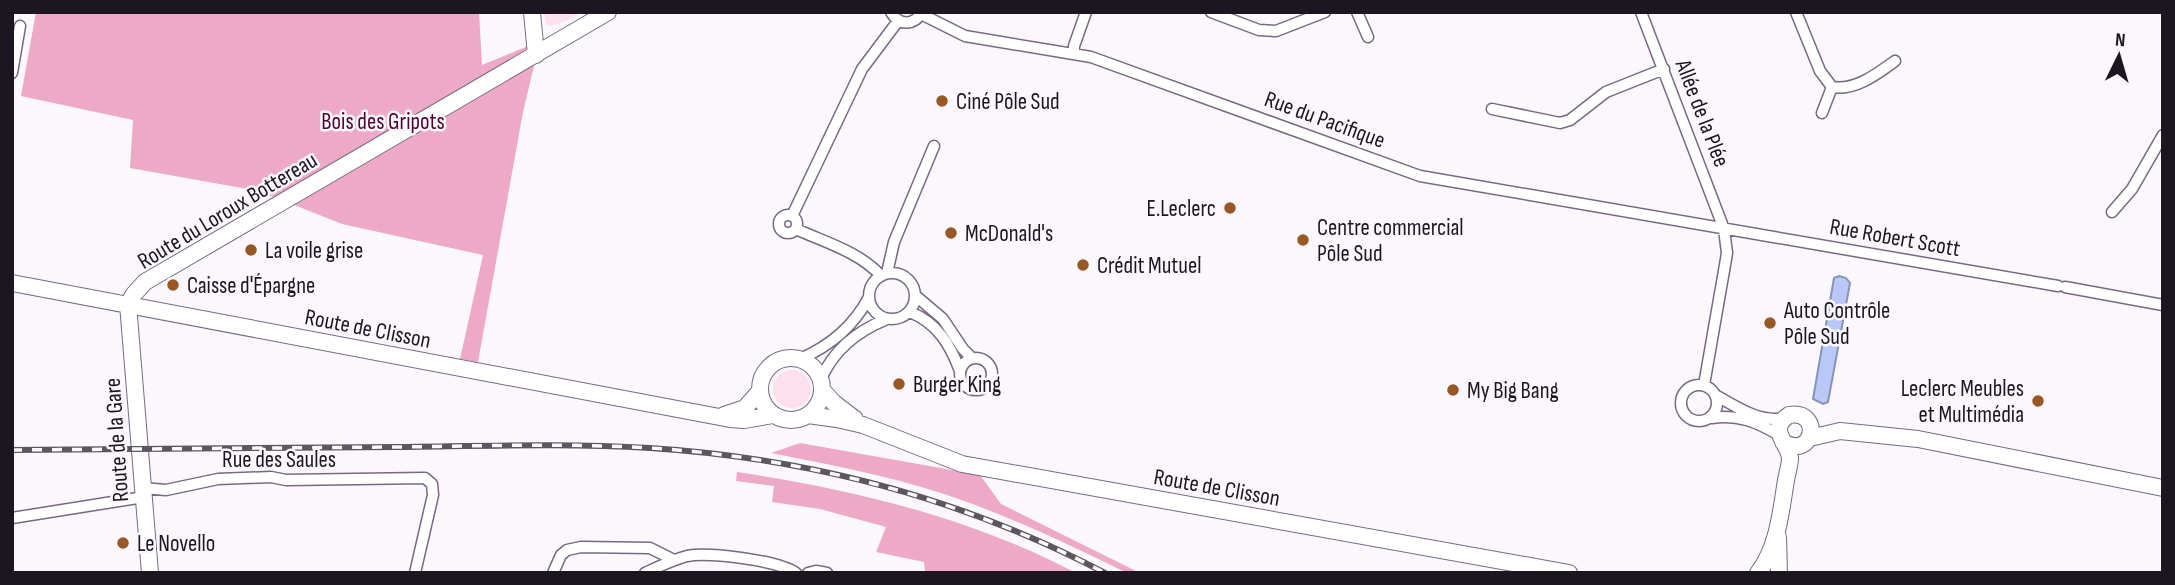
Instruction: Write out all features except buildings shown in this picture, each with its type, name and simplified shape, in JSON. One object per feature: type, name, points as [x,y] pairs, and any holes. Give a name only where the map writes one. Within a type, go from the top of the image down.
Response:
[{"type":"main road","points":[[532,12],[536,55]]},
{"type":"main road","name":"Route du Loroux Bottereau","points":[[128,304],[145,282],[608,12]]},
{"type":"main road","name":"Route de Clisson","points":[[12,283],[715,416],[744,420],[773,415]]},
{"type":"main road","name":"Route de la Gare","points":[[128,304],[150,573]]},
{"type":"main road","points":[[789,357],[800,359],[815,368],[822,385],[820,403],[808,415],[791,421],[773,415],[763,403],[760,392],[762,376],[770,365],[789,357]]},
{"type":"main road","name":"Route de Clisson","points":[[822,385],[834,403],[863,425]]},
{"type":"main road","name":"Route de Clisson","points":[[715,416],[735,413],[745,408],[760,392]]},
{"type":"main road","name":"Route de Clisson","points":[[808,415],[863,425],[961,464],[1569,573]]},
{"type":"main road","points":[[1790,458],[1779,428],[1784,418],[1800,415],[1805,418],[1809,435]]},
{"type":"main road","points":[[1781,438],[1790,446],[1799,446],[1809,435],[1840,431],[1918,439],[2163,488]]},
{"type":"main road","points":[[1758,573],[1765,564],[1778,528],[1790,458],[1809,435]]},
{"type":"main road","points":[[1778,528],[1779,573]]},
{"type":"street","points":[[1074,53],[1086,12]]},
{"type":"street","points":[[1211,12],[1259,30],[1276,31],[1325,12]]},
{"type":"street","points":[[1357,12],[1368,37]]},
{"type":"street","points":[[1796,12],[1820,71],[1832,87],[1842,89],[1870,79],[1895,61]]},
{"type":"street","points":[[792,216],[862,69],[895,17],[911,22],[922,13]]},
{"type":"street","name":"Rue du Pacifique","points":[[922,13],[965,36],[1091,57],[1420,176],[1724,229]]},
{"type":"street","name":"Allée de la Plée","points":[[1643,13],[1724,229],[1727,253],[1704,385]]},
{"type":"street","points":[[12,73],[20,26]]},
{"type":"street","points":[[1492,109],[1560,123],[1580,114],[1605,92],[1664,69]]},
{"type":"street","points":[[1822,113],[1832,87]]},
{"type":"street","points":[[2112,212],[2132,189],[2163,135]]},
{"type":"street","points":[[800,359],[827,345],[862,311],[872,285],[884,274],[934,146]]},
{"type":"street","points":[[792,216],[797,223],[796,229],[788,233],[782,231],[779,227],[781,218],[792,216]]},
{"type":"street","points":[[796,229],[851,254],[884,274],[894,272],[906,277],[915,288],[916,296],[910,312],[900,318],[887,319],[872,325],[855,335],[836,352],[828,364],[822,385]]},
{"type":"street","name":"Rue Robert Scott","points":[[1724,229],[2163,304]]},
{"type":"street","points":[[910,312],[925,318],[936,328],[954,355],[962,381],[968,388],[976,390],[988,384],[992,376],[990,367],[984,360],[972,358],[943,319],[916,296]]},
{"type":"street","points":[[869,297],[876,313],[887,319]]},
{"type":"street","points":[[960,371],[972,358]]},
{"type":"street","points":[[1781,438],[1761,425],[1738,416],[1694,421],[1687,418],[1682,411],[1682,398],[1685,391],[1697,385],[1704,385],[1712,389],[1717,396],[1755,415],[1767,419],[1784,418]]},
{"type":"street","points":[[1712,418],[1718,408],[1717,396]]},
{"type":"street","name":"Rue des Saules","points":[[12,518],[218,479],[417,478],[430,481],[433,489],[415,573]]},
{"type":"street","points":[[553,573],[561,555],[567,550],[582,547],[650,548],[674,560]]},
{"type":"street","points":[[645,573],[674,560],[700,554],[776,564],[796,573]]},
{"type":"street","points":[[808,573],[827,573]]},
{"type":"shaded area","points":[[544,12],[582,12],[550,26],[545,23]]},
{"type":"shaded area","points":[[792,370],[806,375],[811,389],[806,403],[792,408],[778,403],[773,389],[778,375]]},
{"type":"green space","name":"Bois des Gripots","points":[[36,12],[479,12],[482,65],[540,41],[523,112],[478,362],[460,359],[483,255],[342,224],[259,191],[130,168],[133,120],[21,96]]},
{"type":"green space","points":[[800,443],[980,475],[1001,504],[1140,573],[1127,573],[1030,527],[946,494],[872,474],[771,453]]},
{"type":"green space","points":[[737,472],[824,487],[911,508],[995,536],[1076,573],[925,573],[924,562],[876,552],[886,527],[820,509],[772,502],[774,486],[736,481]]},
{"type":"water","points":[[1839,276],[1850,283],[1828,402],[1823,404],[1813,399],[1834,278]]},
{"type":"railway","points":[[12,450],[556,445],[618,446],[709,453],[827,472],[884,486],[997,524],[1105,573]]},
{"type":"place","name":"Ciné Pôle Sud","points":[[942,101]]},
{"type":"place","name":"E.Leclerc","points":[[1230,208]]},
{"type":"place","name":"McDonald's","points":[[951,233]]},
{"type":"place","name":"Centre commercial Pôle Sud","points":[[1303,240]]},
{"type":"place","name":"La voile grise","points":[[251,250]]},
{"type":"place","name":"Crédit Mutuel","points":[[1083,265]]},
{"type":"place","name":"Caisse d'Épargne","points":[[173,285]]},
{"type":"place","name":"Auto Contrôle Pôle Sud","points":[[1770,323]]},
{"type":"place","name":"Burger King","points":[[899,384]]},
{"type":"place","name":"My Big Bang","points":[[1453,390]]},
{"type":"place","name":"Leclerc Meubles et Multimédia","points":[[2038,401]]},
{"type":"place","name":"Le Novello","points":[[123,543]]}]
